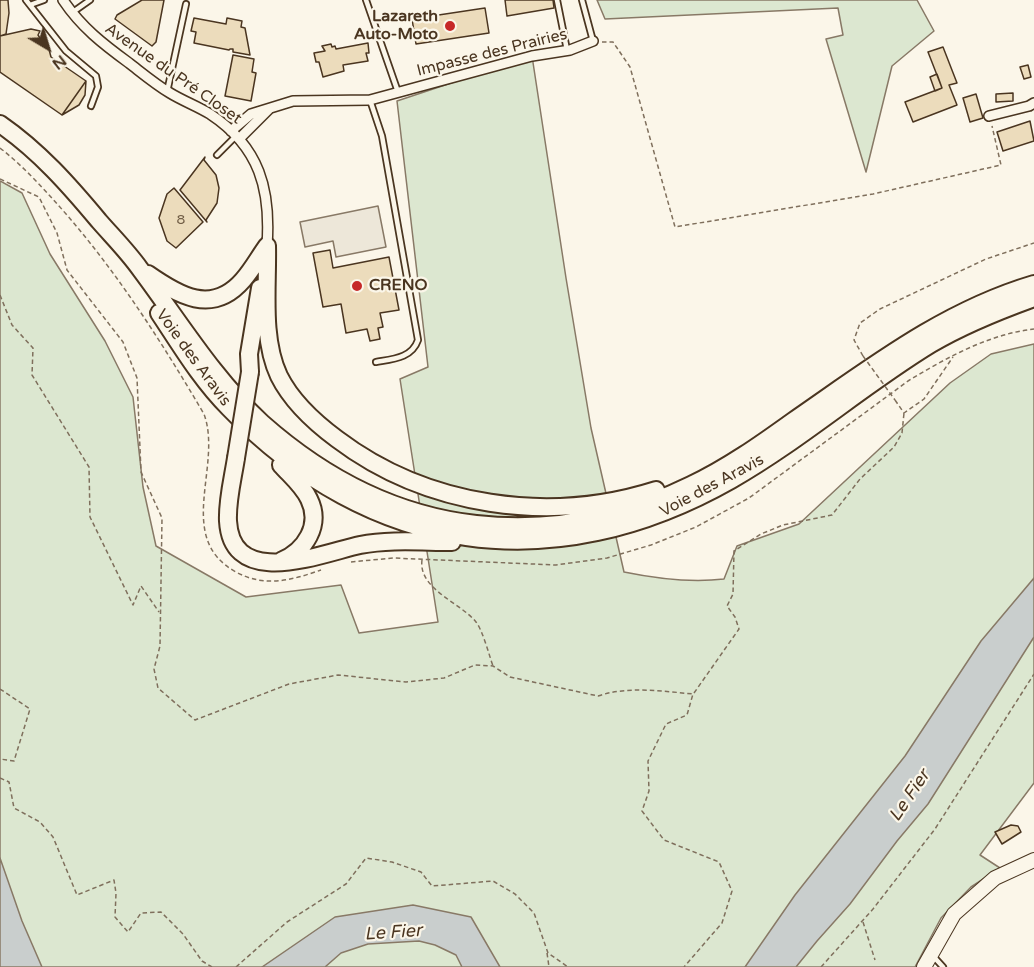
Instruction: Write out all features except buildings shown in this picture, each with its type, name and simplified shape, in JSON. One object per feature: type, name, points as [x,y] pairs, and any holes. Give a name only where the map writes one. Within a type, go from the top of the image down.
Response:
[{"type":"highway","name":"Voie des Aravis","points":[[0,124],[51,166],[93,213],[139,267],[209,362],[257,418],[309,460],[352,487],[396,505],[440,518],[492,525],[531,526],[579,522],[635,509],[692,485],[734,461],[886,356],[930,329],[983,301],[1034,284]]},
{"type":"highway","name":"Voie des Aravis","points":[[93,213],[205,381],[242,422],[294,466],[353,501],[424,529],[470,538],[504,541],[560,540],[591,535],[649,519],[686,504],[776,452],[931,344],[998,311],[1034,298]]},
{"type":"highway","points":[[139,267],[182,296],[210,299],[227,293],[238,285],[267,246]]},
{"type":"highway","points":[[267,246],[267,323],[275,366],[284,384],[304,411],[328,432],[358,454],[389,471],[427,487],[462,498],[505,506],[526,507],[588,505],[648,492],[734,461]]},
{"type":"highway","points":[[267,246],[249,354],[250,372],[228,512],[231,533],[239,549],[257,560],[277,563],[314,558],[380,542],[504,541]]},
{"type":"highway","points":[[250,372],[258,358],[270,347]]},
{"type":"highway","points":[[242,422],[299,484],[312,506],[314,522],[308,540],[294,554],[277,563]]},
{"type":"street","name":"Avenue du Pré Closet","points":[[63,0],[97,40],[168,92],[209,114],[235,135],[264,183],[268,213],[267,246]]},
{"type":"street","name":"Impasse des Prairies","points":[[235,135],[251,114],[270,107],[293,101],[370,100],[532,56],[567,50],[593,41]]},
{"type":"street","points":[[989,116],[1034,103]]},
{"type":"street","points":[[924,967],[954,914],[995,878],[1034,860]]},
{"type":"lane","points":[[28,2],[44,0]]},
{"type":"lane","points":[[72,13],[90,0]]},
{"type":"lane","name":"Impasse des Prairies","points":[[366,0],[398,92]]},
{"type":"lane","points":[[558,0],[567,50]]},
{"type":"lane","points":[[582,0],[593,41]]},
{"type":"lane","points":[[28,2],[66,51],[96,76],[98,87],[90,106]]},
{"type":"lane","points":[[168,92],[186,4]]},
{"type":"lane","points":[[370,100],[382,136],[418,340],[415,349],[402,357],[376,362]]},
{"type":"lane","points":[[217,155],[235,135]]},
{"type":"lane","points":[[931,954],[943,967]]},
{"type":"path","points":[[593,41],[613,42],[630,67],[675,227],[873,194],[1001,165],[989,116]]},
{"type":"path","points":[[0,148],[44,189],[86,236],[127,290],[204,414],[210,434],[203,522],[206,538],[213,551],[231,569],[261,581],[284,581],[320,570]]},
{"type":"path","points":[[0,179],[39,197],[57,233],[67,270],[123,342],[137,378],[141,472],[162,518],[160,646],[154,669],[158,688],[195,720],[289,684],[339,675],[406,682],[444,678],[475,665],[493,666],[510,677],[598,696],[611,691],[629,690],[693,694]]},
{"type":"path","points":[[684,967],[722,923],[732,891],[719,862],[664,840],[642,811],[649,791],[648,761],[666,724],[687,715],[693,694],[739,629],[735,617],[727,606],[733,594],[734,551],[761,534],[783,525],[832,515],[860,478],[894,447],[903,433],[904,413],[854,340],[860,322],[880,309],[986,259],[1034,243]]},
{"type":"path","points":[[0,295],[12,325],[33,348],[32,375],[89,467],[90,517],[116,573],[133,605],[141,586],[160,613]]},
{"type":"path","points":[[351,562],[423,559],[556,565],[607,558],[651,545],[696,526],[748,498],[908,381],[990,340],[1034,328]]},
{"type":"path","points":[[904,413],[924,399],[953,357]]},
{"type":"path","points":[[423,559],[422,566],[431,585],[476,622],[493,666]]},
{"type":"path","points":[[821,967],[862,921],[935,829],[1034,674]]},
{"type":"path","points":[[0,690],[30,709],[14,761],[0,759]]},
{"type":"path","points":[[0,778],[9,782],[14,808],[40,822],[53,837],[77,895],[114,880],[115,917],[128,932],[141,913],[161,912],[183,934],[202,961],[212,967]]},
{"type":"path","points":[[236,967],[287,922],[346,884],[366,858],[392,862],[421,872],[432,886],[493,881],[514,894],[534,913],[547,952],[549,967]]},
{"type":"path","points":[[862,921],[875,960]]},
{"type":"path","points":[[547,952],[568,967]]},
{"type":"green space","points":[[597,0],[917,0],[934,31],[892,66],[866,172],[826,39],[843,35],[838,8],[605,19]]},
{"type":"green space","points":[[532,56],[591,428],[624,572],[674,580],[724,579],[737,546],[799,524],[950,383],[991,354],[1034,344],[1034,783],[980,855],[1000,868],[971,887],[941,918],[915,967],[0,967],[0,181],[22,193],[50,254],[105,341],[133,397],[143,487],[156,546],[246,597],[341,585],[359,633],[438,622],[400,379],[428,367],[397,101]]},
{"type":"shaded area","points":[[378,206],[386,247],[336,257],[333,241],[305,247],[300,222]]},
{"type":"water","name":"Le Fier","points":[[1034,578],[1034,637],[928,804],[850,904],[796,967],[745,967],[795,895],[905,756],[981,641]]},
{"type":"water","points":[[0,858],[22,921],[42,967],[0,967]]},
{"type":"water","name":"Le Fier","points":[[413,905],[471,917],[500,967],[462,967],[456,955],[435,945],[419,941],[368,944],[341,953],[325,967],[262,967],[335,917]]},
{"type":"place","name":"Lazareth Auto-Moto","points":[[450,26]]},
{"type":"place","name":"CRENO","points":[[357,286]]}]
